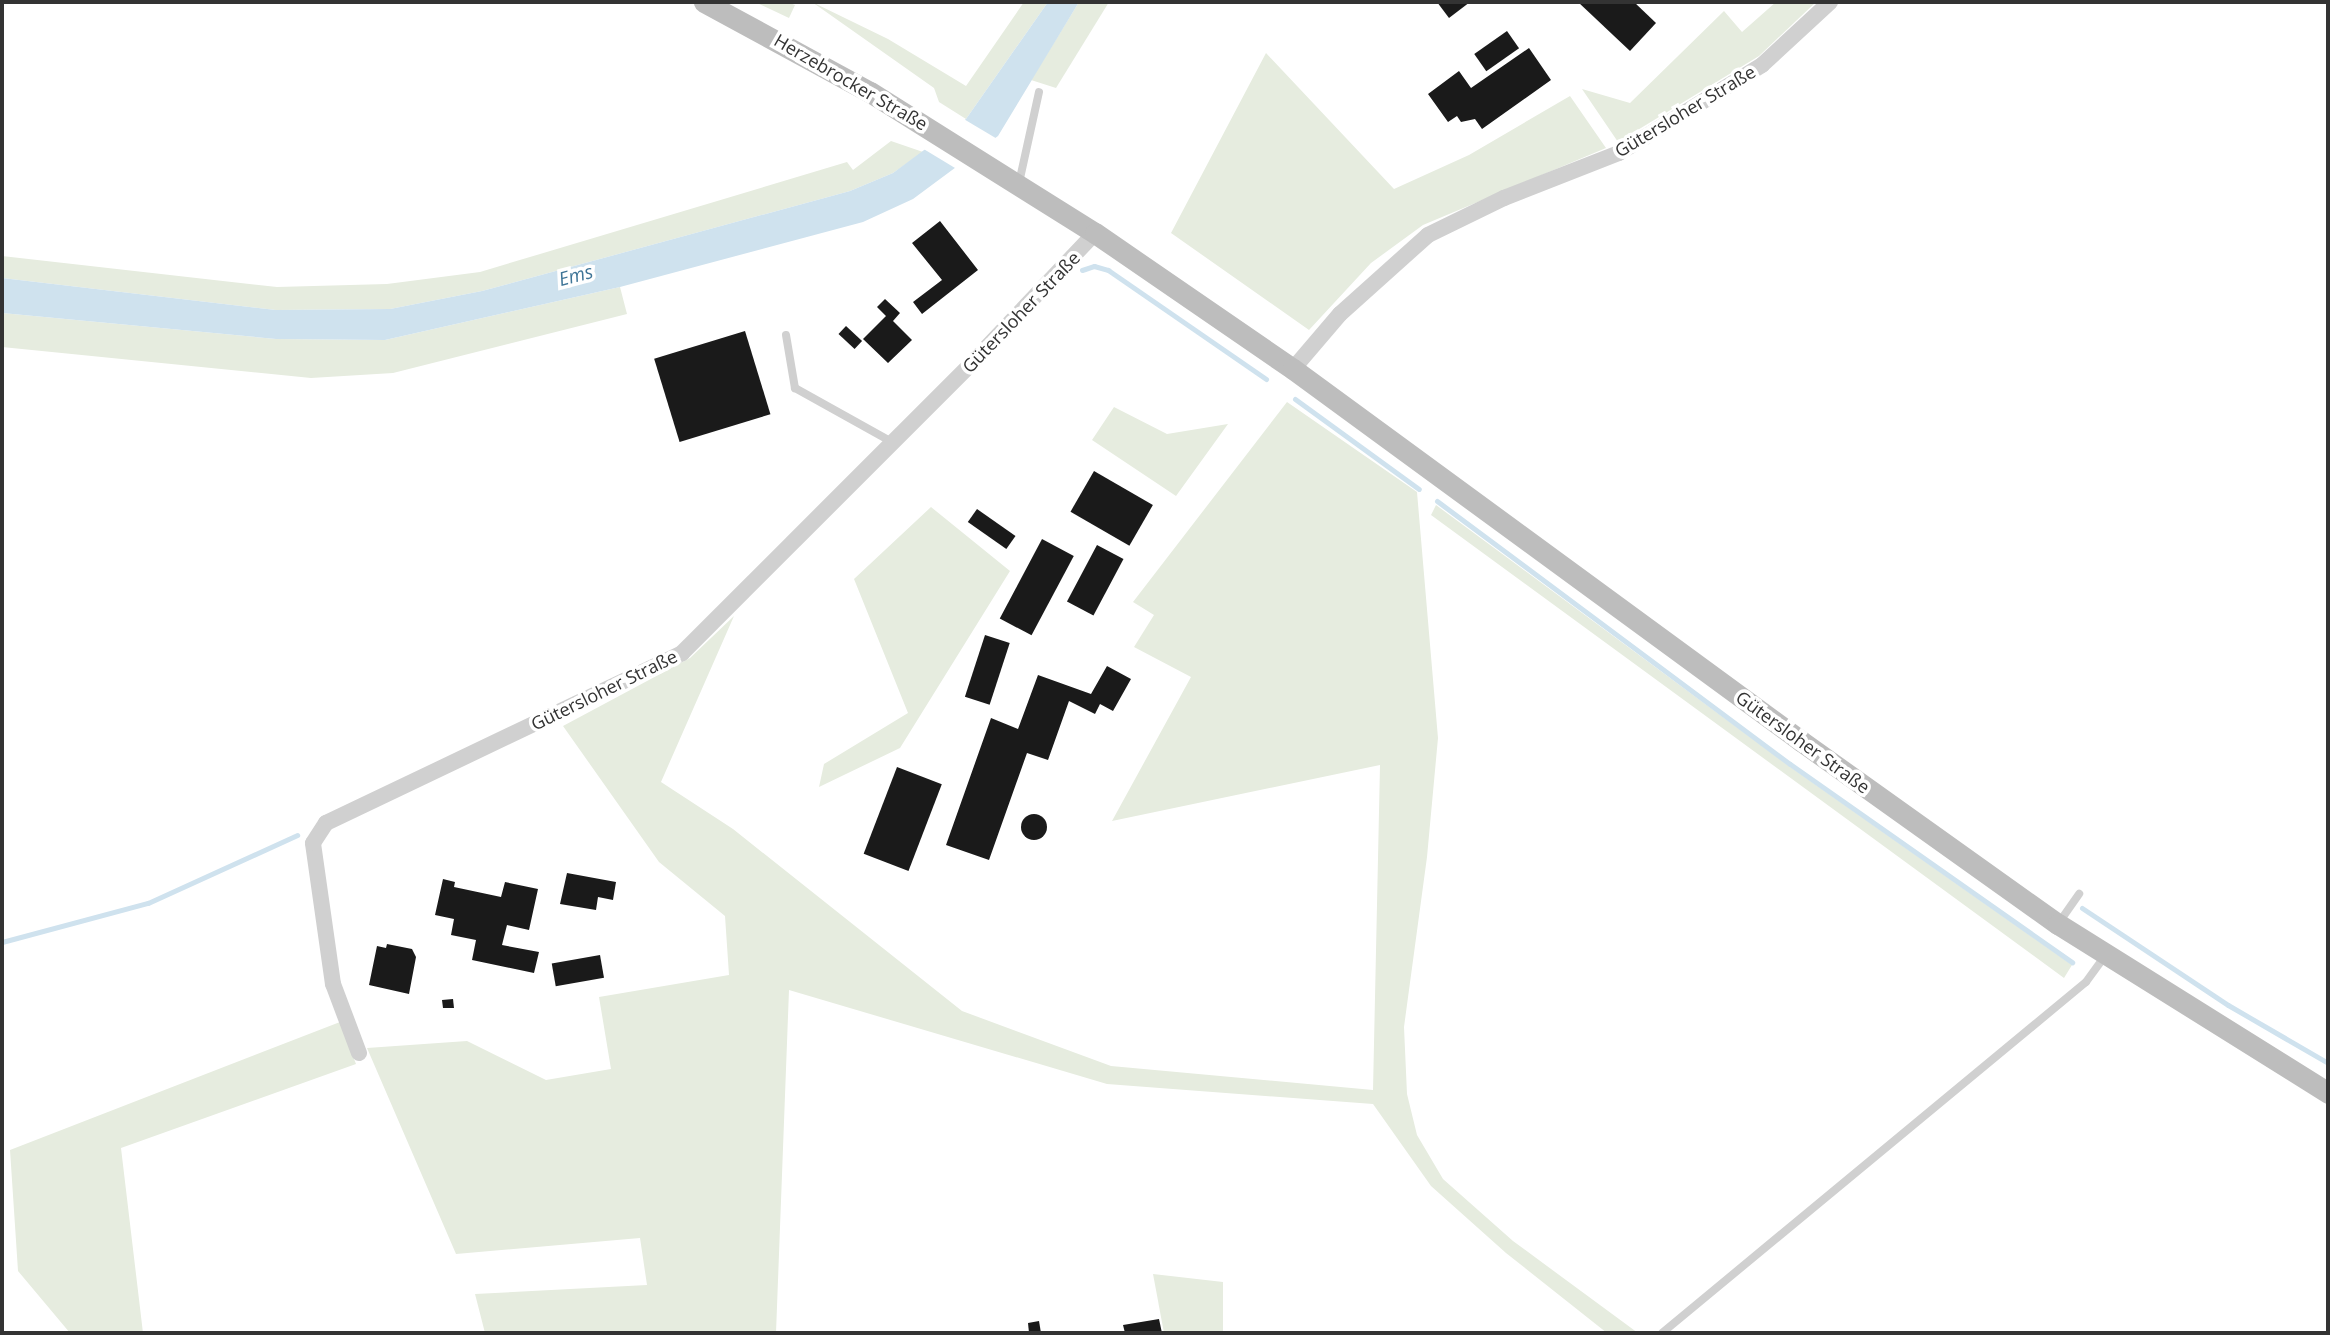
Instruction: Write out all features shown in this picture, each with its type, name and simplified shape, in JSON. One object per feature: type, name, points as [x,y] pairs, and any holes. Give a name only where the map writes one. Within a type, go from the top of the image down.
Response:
[{"type":"main road","name":"Herzebrocker Straße","points":[[704,2],[770,35],[995,167]]},
{"type":"main road","name":"Gütersloher Straße","points":[[995,167],[1293,369],[1801,741],[2058,924],[2105,956],[2328,1093]]},
{"type":"street","name":"Gütersloher Straße","points":[[1293,369],[1340,314],[1428,235],[1504,198],[1619,153],[1762,65],[1830,2]]},
{"type":"street","name":"Gütersloher Straße","points":[[359,1052],[333,984],[313,843],[326,823],[682,653],[1095,233]]},
{"type":"lane","points":[[1019,183],[1040,92]]},
{"type":"lane","points":[[786,335],[795,388],[892,442]]},
{"type":"lane","points":[[2058,924],[2079,894]]},
{"type":"lane","points":[[1661,1333],[2086,982],[2105,956]]},
{"type":"shaded area","points":[[755,2],[787,2],[795,5],[789,18]]},
{"type":"shaded area","points":[[812,2],[888,39],[966,86],[1024,2],[1048,2],[966,119],[939,102],[934,88]]},
{"type":"shaded area","points":[[1079,2],[1109,2],[1056,88],[1031,80]]},
{"type":"shaded area","points":[[1776,2],[1816,2],[1759,56],[1618,142],[1582,89],[1630,103],[1724,11],[1742,32]]},
{"type":"shaded area","points":[[1266,53],[1394,189],[1469,155],[1570,96],[1606,148],[1423,225],[1371,263],[1309,330],[1171,233]]},
{"type":"shaded area","points":[[891,141],[923,152],[893,173],[850,191],[482,291],[390,309],[276,310],[2,278],[2,256],[277,287],[387,284],[480,272],[847,162],[853,170]]},
{"type":"shaded area","points":[[620,287],[627,314],[393,373],[311,378],[2,347],[2,313],[276,339],[385,340]]},
{"type":"shaded area","points":[[1287,402],[1417,492],[1438,738],[1427,857],[1404,1027],[1407,1094],[1417,1135],[1443,1179],[1513,1241],[1638,1333],[1607,1333],[1506,1253],[1431,1186],[1373,1104],[1107,1084],[789,990],[776,1333],[485,1333],[475,1294],[647,1285],[640,1238],[456,1254],[367,1048],[467,1041],[546,1080],[611,1069],[599,997],[729,975],[725,916],[659,862],[563,726],[690,658],[734,616],[661,782],[733,829],[962,1011],[1111,1066],[1373,1090],[1380,765],[1112,821],[1191,677],[1134,647],[1154,615],[1133,602]]},
{"type":"shaded area","points":[[1114,407],[1167,434],[1228,424],[1176,496],[1092,440]]},
{"type":"shaded area","points":[[1436,505],[1789,766],[2072,965],[2064,978],[1431,515]]},
{"type":"shaded area","points":[[931,507],[1010,571],[900,748],[819,787],[824,764],[908,713],[854,579]]},
{"type":"shaded area","points":[[340,1022],[356,1064],[121,1148],[143,1333],[70,1333],[18,1271],[10,1150]]},
{"type":"shaded area","points":[[1153,1274],[1223,1282],[1223,1333],[1164,1333]]},
{"type":"water","name":"Ems","points":[[1048,2],[1079,2],[998,136],[913,199],[863,222],[620,287],[385,340],[276,339],[2,313],[2,278],[276,310],[390,309],[482,291],[850,191],[893,173],[966,119]]},
{"type":"pier","points":[[962,118],[999,140],[960,171],[922,148]]},
{"type":"building","points":[[1437,2],[1470,2],[1449,18]]},
{"type":"building","points":[[1578,2],[1634,2],[1656,23],[1630,51]]},
{"type":"building","points":[[1507,31],[1519,48],[1486,71],[1474,54]]},
{"type":"building","points":[[1529,48],[1551,80],[1482,129],[1475,119],[1461,122],[1457,116],[1448,122],[1428,94],[1459,71],[1471,88]]},
{"type":"building","points":[[940,221],[978,270],[922,314],[913,302],[942,280],[912,243]]},
{"type":"building","points":[[885,299],[900,313],[893,321],[912,340],[888,363],[863,339],[886,316],[877,307]]},
{"type":"building","points":[[846,326],[862,341],[855,349],[838,334]]},
{"type":"building","points":[[745,331],[770,414],[680,442],[654,359]]},
{"type":"building","points":[[1094,471],[1153,505],[1129,546],[1070,512]]},
{"type":"building","points":[[977,509],[1016,536],[1006,549],[968,522]]},
{"type":"building","points":[[1042,539],[1074,556],[1032,635],[1000,618]]},
{"type":"building","points":[[1097,545],[1123,559],[1093,616],[1067,602]]},
{"type":"building","points":[[985,635],[1010,643],[990,705],[965,697]]},
{"type":"building","points":[[1107,666],[1131,679],[1113,711],[1100,704],[1095,714],[1069,701],[1048,760],[1027,753],[989,860],[946,845],[991,718],[1018,729],[1038,675],[1091,694]]},
{"type":"building","points":[[897,767],[942,784],[908,871],[864,854]]},
{"type":"building","points":[[1034,814],[1043,818],[1047,827],[1043,836],[1034,840],[1025,836],[1021,827],[1025,818]]},
{"type":"building","points":[[567,873],[616,882],[613,900],[598,897],[596,910],[560,904]]},
{"type":"building","points":[[443,879],[455,882],[454,887],[501,897],[505,882],[538,889],[529,930],[507,925],[502,945],[539,952],[534,973],[472,960],[476,940],[451,935],[454,919],[435,915]]},
{"type":"building","points":[[387,944],[412,949],[416,957],[409,994],[369,985],[377,946],[386,948]]},
{"type":"building","points":[[600,955],[604,978],[556,986],[552,964]]},
{"type":"building","points":[[453,999],[454,1008],[443,1008],[442,1000]]},
{"type":"building","points":[[1159,1319],[1162,1333],[1125,1333],[1123,1325]]},
{"type":"building","points":[[1039,1321],[1041,1333],[1029,1333],[1028,1323]]},
{"type":"waterway","points":[[1082,270],[1094,266],[1108,270],[1266,379]]},
{"type":"waterway","points":[[1295,399],[1419,489]]},
{"type":"waterway","points":[[1437,501],[1790,764],[2072,962]]},
{"type":"waterway","points":[[2,942],[148,903],[297,835]]},
{"type":"waterway","points":[[2082,908],[2228,1005],[2328,1063]]}]
